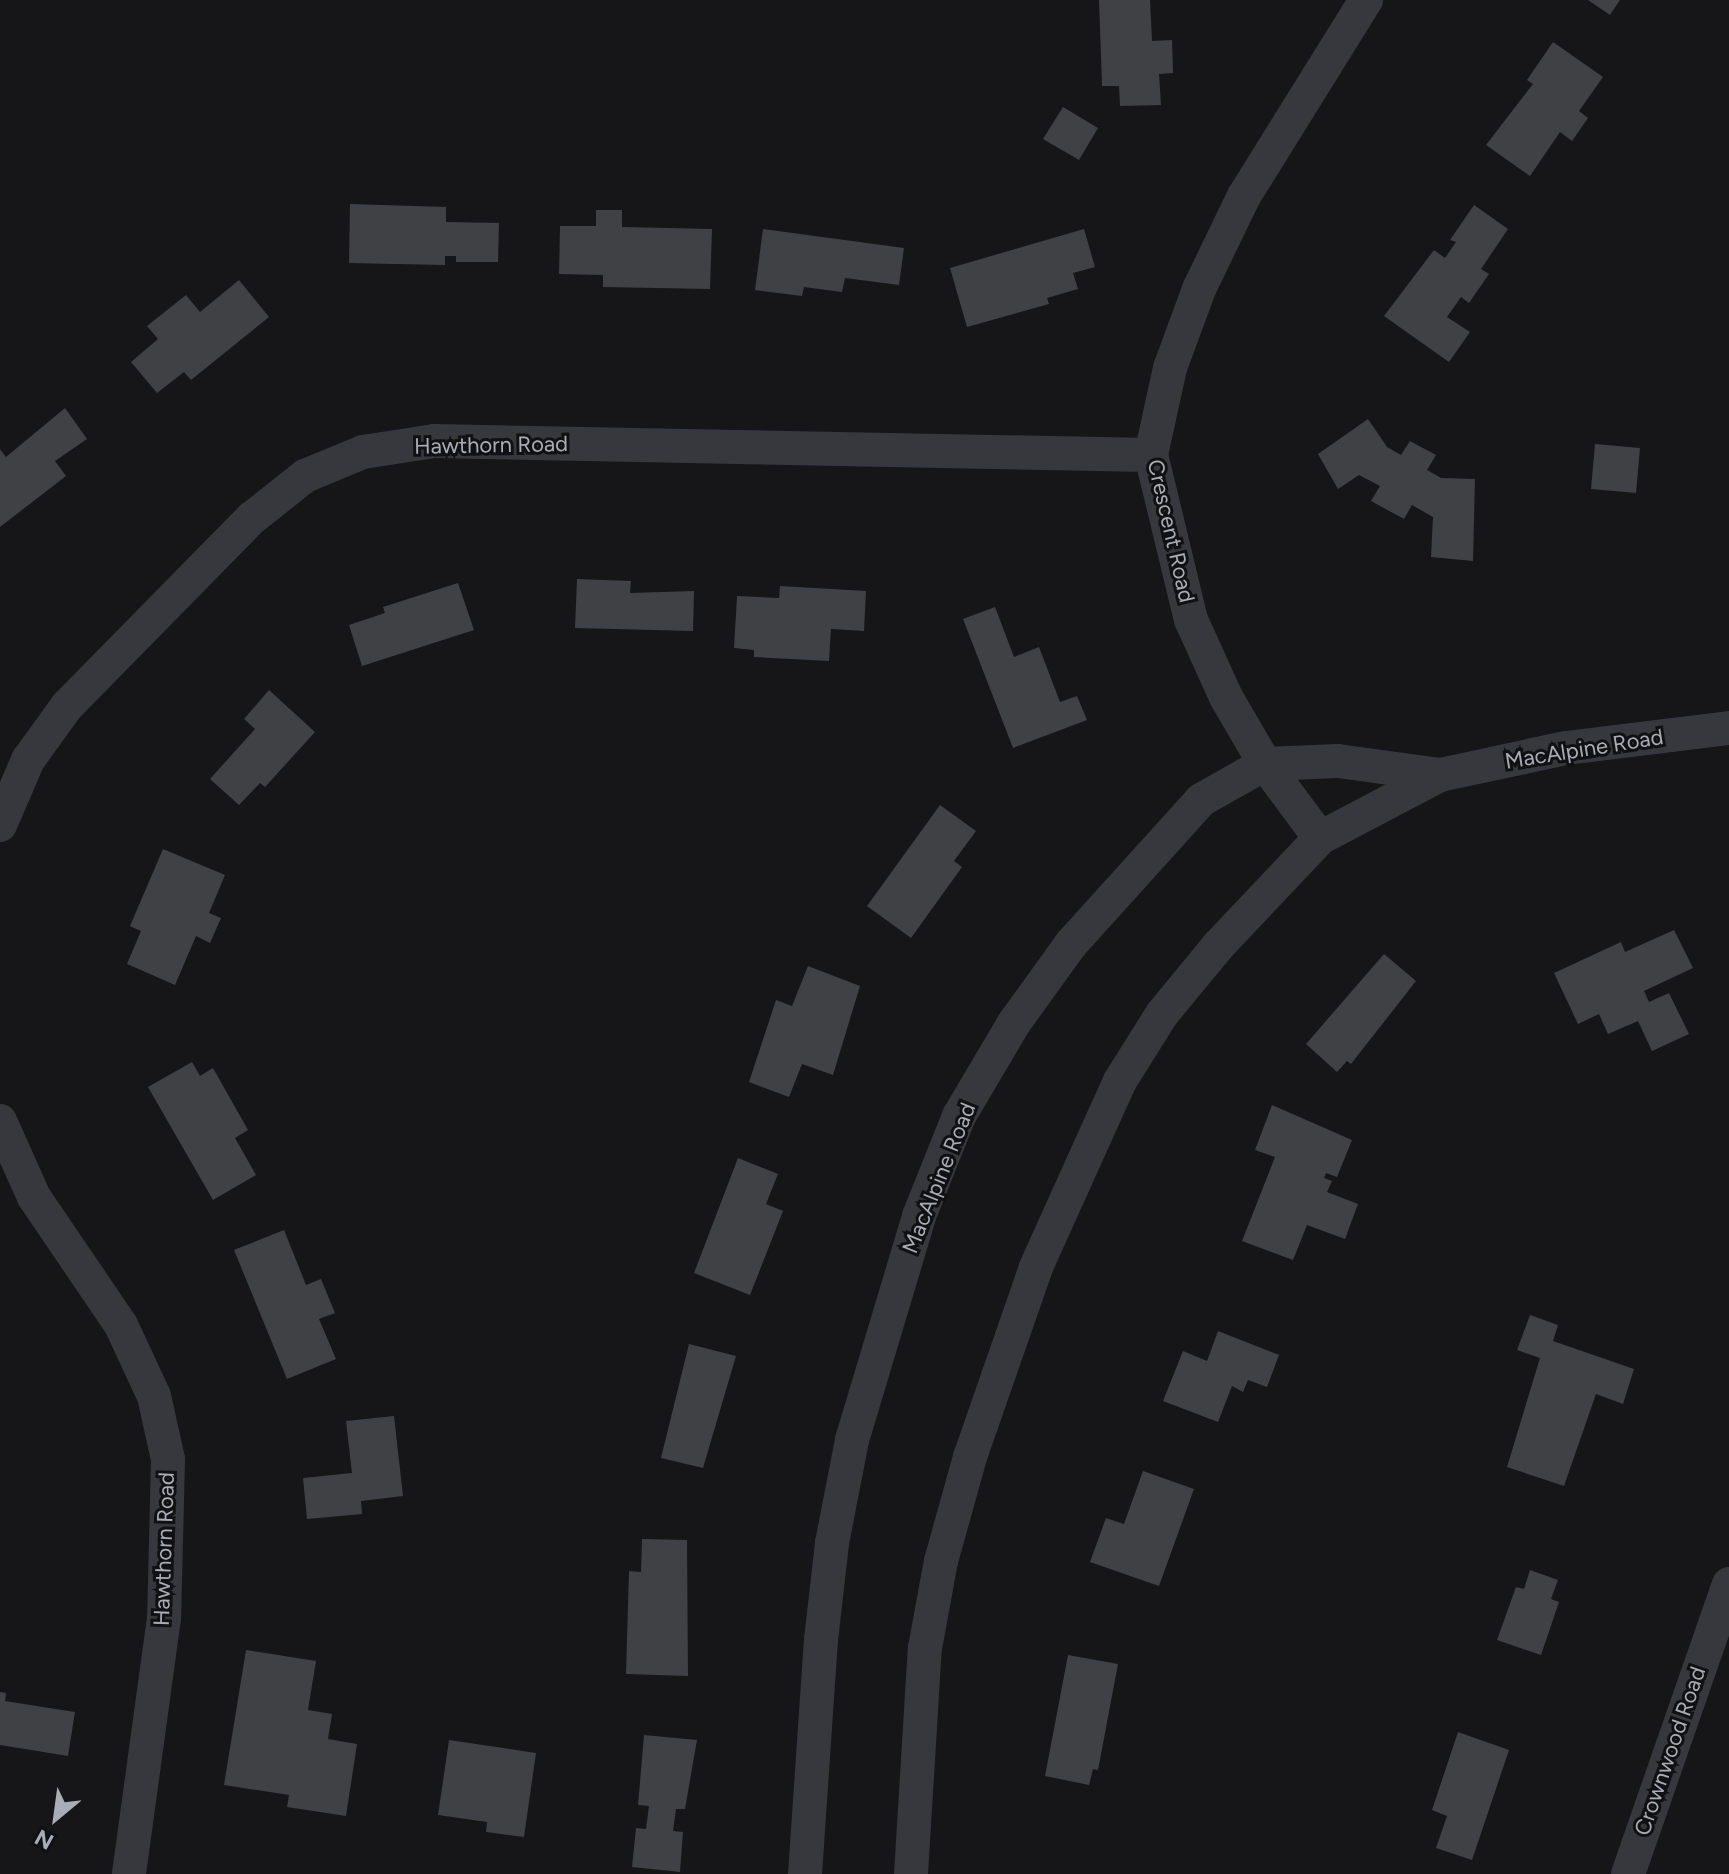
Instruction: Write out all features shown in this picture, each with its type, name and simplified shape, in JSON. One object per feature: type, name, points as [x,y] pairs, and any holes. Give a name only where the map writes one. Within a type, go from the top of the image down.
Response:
[{"type":"street","name":"Crescent Road","points":[[1320,838],[1265,764],[1226,697],[1191,620],[1151,455],[1170,368],[1199,289],[1244,196],[1366,0]]},
{"type":"street","name":"Hawthorn Road","points":[[0,825],[28,760],[67,706],[252,518],[305,476],[363,452],[434,441],[1151,455]]},
{"type":"street","name":"MacAlpine Road","points":[[911,1874],[925,1648],[941,1561],[970,1457],[1036,1267],[1120,1081],[1162,1014],[1218,946],[1320,838],[1440,775],[1566,748],[1729,728]]},
{"type":"street","name":"MacAlpine Road","points":[[805,1874],[822,1626],[849,1456],[919,1216],[959,1116],[1014,1023],[1075,939],[1201,800],[1265,764],[1338,761],[1440,775]]},
{"type":"street","name":"Hawthorn Road","points":[[0,1121],[34,1197],[121,1325],[154,1396],[168,1459],[164,1618],[129,1874]]},
{"type":"street","name":"Crownwood Road","points":[[1628,1874],[1729,1584]]},
{"type":"building","points":[[1099,0],[1150,0],[1152,41],[1172,40],[1173,73],[1159,74],[1161,105],[1120,106],[1119,86],[1102,86]]},
{"type":"building","points":[[1588,0],[1620,0],[1610,15]]},
{"type":"building","points":[[1553,42],[1603,77],[1579,111],[1588,118],[1572,141],[1560,132],[1530,176],[1486,145],[1533,84],[1527,80]]},
{"type":"building","points":[[1063,107],[1098,128],[1079,160],[1043,139]]},
{"type":"building","points":[[350,204],[446,207],[446,222],[499,223],[498,262],[456,262],[456,256],[445,256],[445,265],[349,263]]},
{"type":"building","points":[[1474,205],[1508,229],[1481,269],[1489,274],[1469,303],[1461,297],[1447,317],[1470,332],[1449,362],[1384,316],[1434,250],[1445,258],[1456,242],[1450,240]]},
{"type":"building","points":[[596,210],[622,210],[622,227],[712,229],[710,289],[603,287],[603,275],[559,274],[560,226],[596,226]]},
{"type":"building","points":[[763,229],[904,248],[899,285],[845,278],[842,292],[804,287],[802,296],[755,290]]},
{"type":"building","points":[[1084,229],[1095,267],[1073,273],[1078,289],[1047,298],[1049,304],[967,327],[950,268]]},
{"type":"building","points":[[239,280],[269,317],[191,380],[184,372],[157,393],[131,362],[158,339],[147,326],[186,295],[200,312]]},
{"type":"building","points":[[65,408],[87,439],[55,461],[66,476],[0,527],[0,449],[6,457]]},
{"type":"building","points":[[1368,419],[1387,447],[1401,455],[1410,441],[1436,455],[1427,470],[1441,478],[1475,479],[1473,561],[1431,557],[1433,517],[1412,505],[1404,519],[1371,501],[1380,486],[1359,475],[1338,489],[1318,454]]},
{"type":"building","points":[[1595,444],[1640,448],[1636,493],[1591,489]]},
{"type":"building","points":[[577,579],[631,581],[630,593],[694,591],[693,631],[575,628]]},
{"type":"building","points":[[458,583],[474,630],[362,666],[349,625],[385,613],[383,607]]},
{"type":"building","points":[[780,586],[866,591],[864,631],[831,629],[829,661],[754,657],[754,650],[734,648],[737,596],[779,598]]},
{"type":"building","points":[[995,607],[1014,657],[1039,647],[1060,702],[1077,696],[1087,720],[1013,748],[963,619]]},
{"type":"building","points":[[269,690],[315,732],[265,787],[260,783],[239,805],[210,779],[255,729],[244,719]]},
{"type":"building","points":[[940,805],[976,831],[954,861],[962,867],[911,938],[867,906]]},
{"type":"building","points":[[163,849],[225,875],[209,913],[221,918],[210,943],[196,936],[175,985],[127,964],[141,931],[130,926]]},
{"type":"building","points":[[1674,930],[1693,968],[1644,991],[1649,1002],[1669,993],[1689,1034],[1652,1051],[1638,1021],[1608,1034],[1599,1014],[1578,1024],[1554,973],[1621,942],[1625,952]]},
{"type":"building","points":[[1384,954],[1416,981],[1351,1064],[1347,1061],[1337,1072],[1306,1044]]},
{"type":"building","points":[[808,966],[860,986],[833,1075],[802,1064],[789,1097],[749,1082],[776,1000],[792,1006]]},
{"type":"building","points":[[192,1062],[200,1076],[213,1068],[248,1130],[235,1138],[256,1175],[213,1200],[148,1087]]},
{"type":"building","points":[[1272,1105],[1352,1140],[1337,1177],[1326,1173],[1324,1178],[1332,1181],[1327,1192],[1358,1204],[1345,1239],[1307,1225],[1293,1260],[1242,1241],[1275,1157],[1255,1150]]},
{"type":"building","points":[[738,1158],[778,1174],[766,1204],[783,1211],[750,1295],[694,1273]]},
{"type":"building","points":[[284,1230],[306,1285],[321,1279],[335,1313],[319,1319],[336,1359],[287,1379],[234,1250]]},
{"type":"building","points":[[1530,1315],[1558,1325],[1553,1341],[1634,1369],[1623,1404],[1596,1394],[1564,1486],[1507,1467],[1540,1358],[1517,1350]]},
{"type":"building","points":[[1218,1331],[1279,1355],[1267,1387],[1248,1380],[1243,1392],[1232,1386],[1218,1422],[1163,1401],[1183,1351],[1207,1361]]},
{"type":"building","points":[[689,1344],[736,1356],[703,1468],[661,1458]]},
{"type":"building","points":[[394,1416],[403,1496],[361,1501],[362,1514],[307,1519],[303,1478],[352,1473],[346,1421]]},
{"type":"building","points":[[1143,1471],[1194,1489],[1159,1586],[1090,1562],[1106,1518],[1124,1524]]},
{"type":"building","points":[[642,1539],[687,1540],[688,1676],[626,1674],[629,1571],[641,1572]]},
{"type":"building","points":[[1530,1570],[1558,1580],[1551,1599],[1559,1602],[1541,1655],[1497,1640],[1516,1587],[1524,1589]]},
{"type":"building","points":[[246,1650],[316,1661],[308,1710],[332,1714],[328,1739],[357,1744],[346,1816],[287,1807],[289,1795],[224,1785]]},
{"type":"building","points":[[1068,1655],[1118,1664],[1098,1770],[1093,1769],[1089,1785],[1045,1776]]},
{"type":"building","points":[[0,1692],[6,1693],[5,1701],[75,1712],[68,1756],[0,1745]]},
{"type":"building","points":[[1458,1732],[1509,1750],[1472,1860],[1436,1848],[1447,1816],[1432,1810]]},
{"type":"building","points":[[644,1735],[697,1740],[685,1809],[676,1809],[673,1831],[683,1832],[680,1872],[632,1867],[636,1828],[646,1829],[649,1806],[638,1805]]},
{"type":"building","points":[[449,1740],[536,1753],[524,1837],[486,1832],[487,1822],[438,1815]]}]
